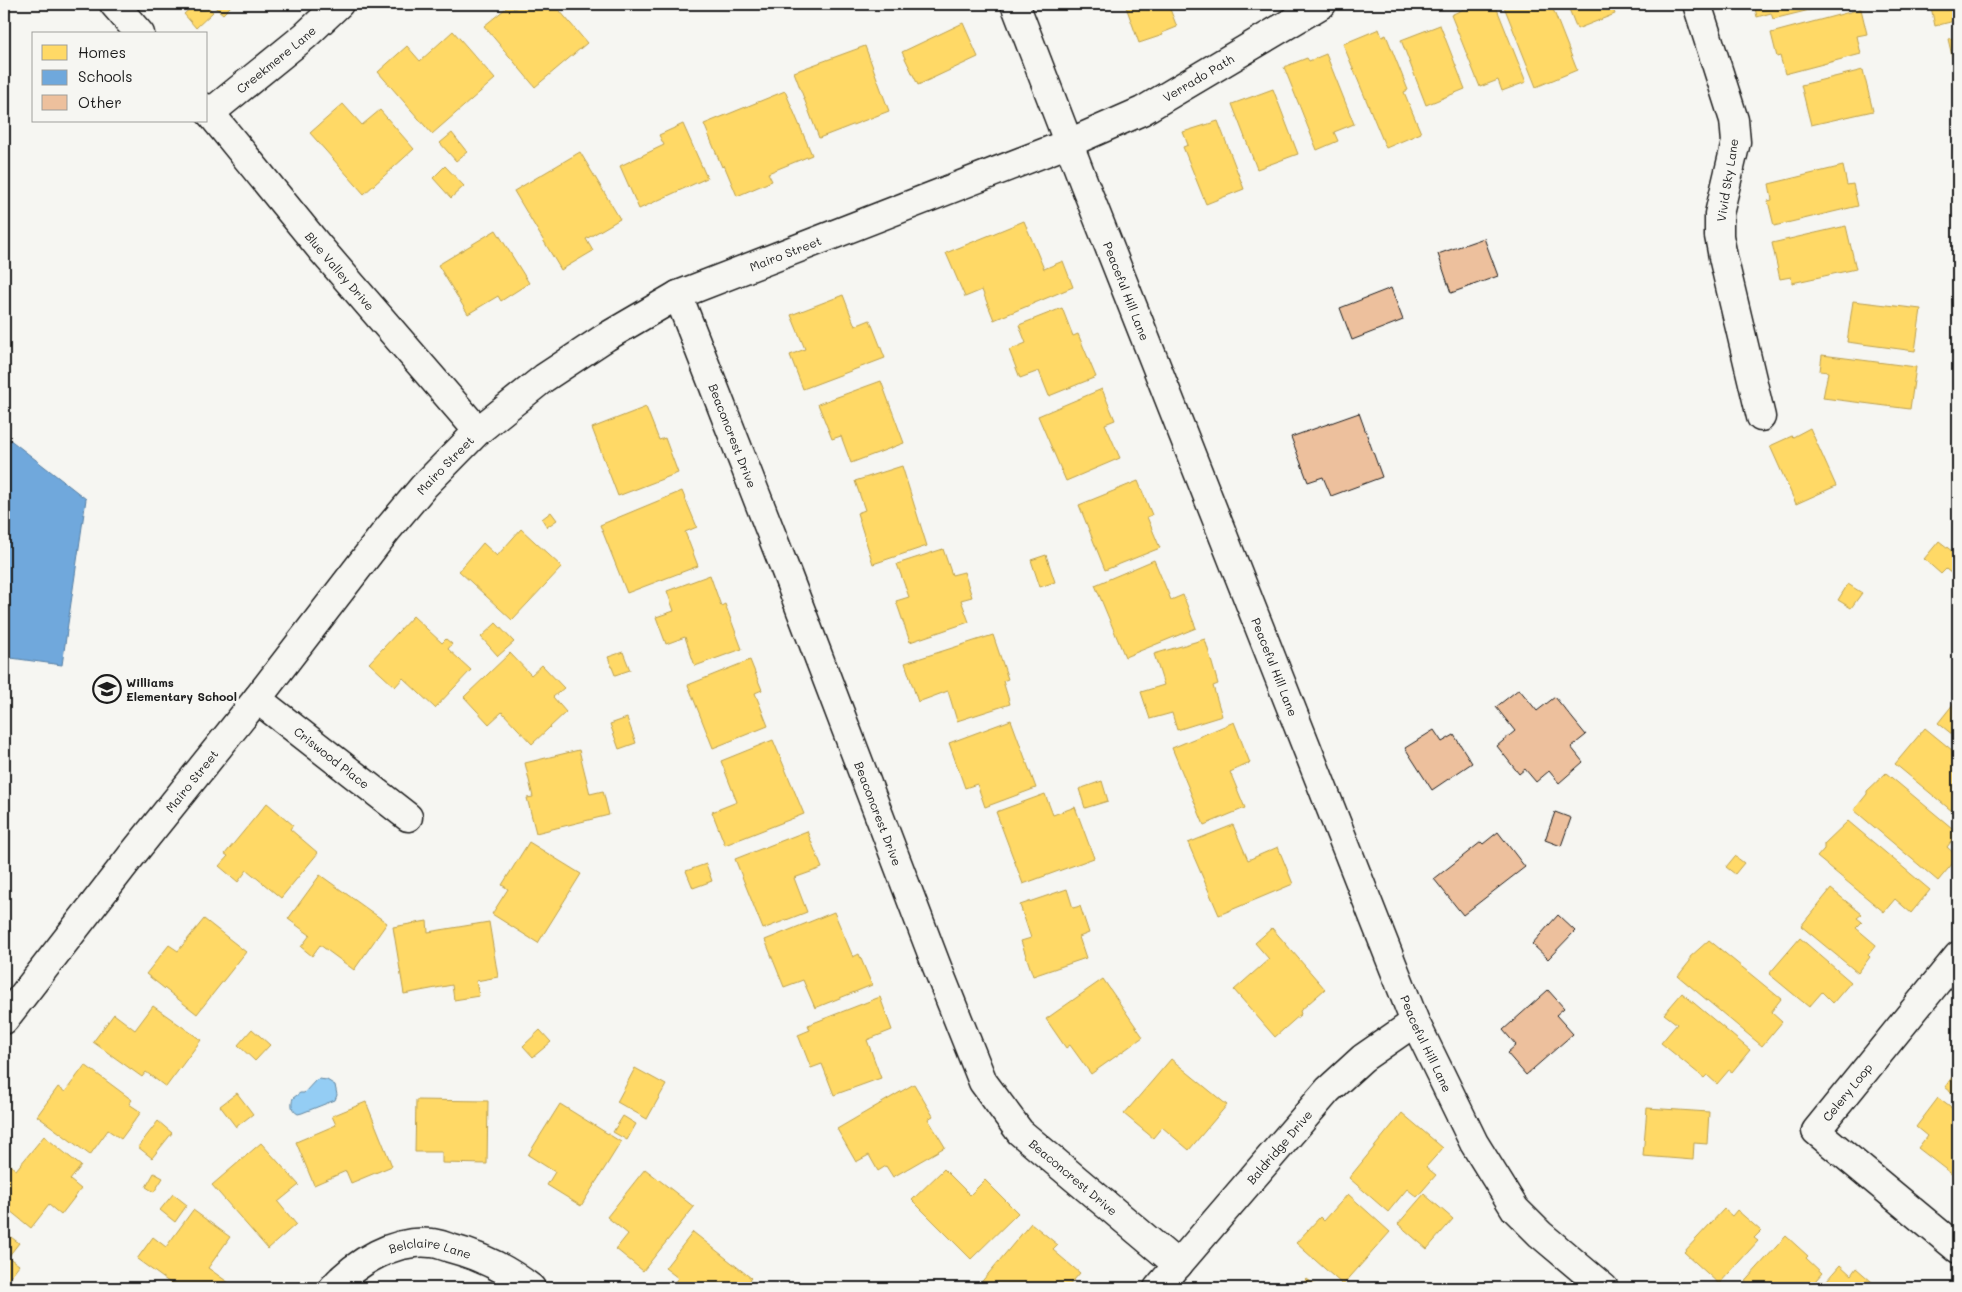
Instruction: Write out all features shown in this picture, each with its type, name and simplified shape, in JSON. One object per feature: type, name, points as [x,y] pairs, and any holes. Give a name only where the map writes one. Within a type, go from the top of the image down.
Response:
[{"type":"street","points":[[114,4],[138,32]]},
{"type":"street","name":"Creekmere Lane","points":[[208,111],[305,36],[339,4]]},
{"type":"street","name":"Peaceful Hill Lane","points":[[1016,4],[1415,1022],[1474,1143],[1515,1209],[1540,1234],[1604,1288]]},
{"type":"street","name":"Verrado Path","points":[[1069,143],[1142,111],[1322,4]]},
{"type":"street","name":"Vivid Sky Lane","points":[[1697,4],[1734,120],[1736,142],[1719,214],[1720,236],[1723,257],[1761,417]]},
{"type":"street","name":"Blue Valley Drive","points":[[208,111],[320,248],[478,431]]},
{"type":"street","name":"Mairo Street","points":[[4,1020],[132,855],[257,699],[387,530],[424,486],[478,431],[544,378],[606,337],[678,295],[1069,143]]},
{"type":"street","name":"Beaconcrest Drive","points":[[678,295],[983,1082],[1020,1132],[1178,1265]]},
{"type":"street","name":"Criswood Place","points":[[257,699],[408,816]]},
{"type":"street","name":"Celery Loop","points":[[1958,956],[1816,1131],[1958,1249]]},
{"type":"street","name":"Baldridge Drive","points":[[1158,1288],[1328,1090],[1363,1058],[1415,1022]]},
{"type":"street","name":"Belclaire Lane","points":[[333,1288],[368,1260],[397,1246],[431,1243],[474,1254],[514,1275],[532,1288]]},
{"type":"water","points":[[319,1079],[327,1080],[335,1085],[337,1095],[335,1100],[298,1114],[292,1107],[293,1098],[300,1093],[304,1093]]},
{"type":"building: Homes","points":[[195,4],[205,4],[213,12],[196,28],[184,14]]},
{"type":"building: Homes","points":[[211,4],[233,4],[223,14]]},
{"type":"building: Homes","points":[[521,4],[554,4],[587,43],[535,87],[484,26],[510,5],[514,9]]},
{"type":"building: Homes","points":[[1125,4],[1168,4],[1177,27],[1162,33],[1163,35],[1139,43]]},
{"type":"building: Homes","points":[[1467,4],[1495,4],[1526,82],[1502,91],[1498,80],[1480,87],[1451,15],[1468,7]]},
{"type":"building: Homes","points":[[1503,4],[1551,4],[1577,70],[1536,87]]},
{"type":"building: Homes","points":[[1567,4],[1611,4],[1615,14],[1577,29]]},
{"type":"building: Homes","points":[[1754,4],[1834,4],[1773,19],[1771,13],[1757,17]]},
{"type":"building: Homes","points":[[1920,4],[1958,4],[1958,20],[1935,26],[1931,7],[1922,10]]},
{"type":"building: Homes","points":[[1861,9],[1867,34],[1857,36],[1861,54],[1785,74],[1780,56],[1777,57],[1771,33]]},
{"type":"building: Homes","points":[[963,23],[978,57],[918,85],[902,52]]},
{"type":"building: Homes","points":[[1440,25],[1465,89],[1426,105],[1401,40]]},
{"type":"building: Homes","points":[[1379,29],[1382,37],[1386,35],[1408,90],[1404,92],[1421,133],[1386,148],[1343,44]]},
{"type":"building: Homes","points":[[453,31],[495,79],[432,134],[378,72],[407,46],[420,61]]},
{"type":"building: Homes","points":[[1958,37],[1958,81],[1948,39]]},
{"type":"building: Homes","points":[[865,46],[889,111],[819,138],[794,72]]},
{"type":"building: Homes","points":[[1326,54],[1354,124],[1334,132],[1338,141],[1317,150],[1284,67],[1307,58],[1309,61]]},
{"type":"building: Homes","points":[[1863,70],[1873,111],[1811,125],[1801,85]]},
{"type":"building: Homes","points":[[1273,89],[1298,154],[1257,169],[1232,104]]},
{"type":"building: Homes","points":[[785,91],[812,155],[768,173],[772,181],[737,196],[724,165],[722,167],[704,124]]},
{"type":"building: Homes","points":[[343,104],[362,125],[380,110],[414,149],[364,194],[310,133]]},
{"type":"building: Homes","points":[[1218,121],[1244,189],[1206,204],[1183,147],[1188,145],[1183,132]]},
{"type":"building: Homes","points":[[683,124],[707,178],[639,209],[620,166],[664,145],[659,135]]},
{"type":"building: Homes","points":[[452,133],[467,152],[456,161],[440,143]]},
{"type":"building: Homes","points":[[580,152],[620,219],[586,239],[593,251],[561,270],[514,191]]},
{"type":"building: Homes","points":[[445,166],[464,186],[451,198],[433,178]]},
{"type":"building: Homes","points":[[1843,166],[1847,185],[1853,184],[1858,206],[1774,226],[1768,201],[1772,200],[1769,184]]},
{"type":"building: Homes","points":[[1024,221],[1044,269],[1063,261],[1073,287],[994,320],[982,290],[965,297],[946,253]]},
{"type":"building: Homes","points":[[1846,226],[1856,269],[1792,283],[1791,277],[1780,279],[1772,243]]},
{"type":"building: Homes","points":[[496,230],[529,283],[501,301],[498,296],[468,314],[438,265]]},
{"type":"building: Homes","points":[[843,295],[855,326],[870,320],[885,358],[803,389],[790,355],[805,349],[791,315]]},
{"type":"building: Homes","points":[[1853,301],[1921,309],[1915,351],[1847,342]]},
{"type":"building: Homes","points":[[1062,308],[1073,336],[1078,334],[1096,377],[1049,396],[1039,371],[1020,378],[1009,350],[1026,343],[1019,325]]},
{"type":"building: Homes","points":[[1822,355],[1916,367],[1910,409],[1823,398],[1828,372],[1820,371]]},
{"type":"building: Homes","points":[[881,381],[904,443],[851,463],[841,436],[832,439],[818,404]]},
{"type":"building: Homes","points":[[1102,389],[1115,420],[1105,424],[1120,458],[1066,481],[1038,416]]},
{"type":"building: Homes","points":[[646,407],[659,440],[665,438],[678,473],[618,496],[592,428]]},
{"type":"building: Homes","points":[[1810,428],[1836,486],[1796,504],[1770,446]]},
{"type":"building: Homes","points":[[902,466],[927,546],[873,564],[857,513],[865,510],[855,481]]},
{"type":"building: Homes","points":[[1138,481],[1152,515],[1147,517],[1160,548],[1105,570],[1079,505]]},
{"type":"building: Homes","points":[[682,491],[697,527],[685,532],[698,566],[627,593],[600,525]]},
{"type":"building: Homes","points":[[551,512],[557,520],[547,527],[542,519]]},
{"type":"building: Homes","points":[[521,529],[562,567],[512,620],[459,571],[483,543],[497,556]]},
{"type":"building: Homes","points":[[1939,541],[1957,555],[1952,560],[1958,565],[1958,579],[1946,569],[1941,574],[1924,559]]},
{"type":"building: Homes","points":[[943,549],[952,575],[964,572],[972,597],[961,600],[969,622],[910,642],[896,601],[909,597],[897,564]]},
{"type":"building: Homes","points":[[1046,555],[1055,582],[1040,587],[1031,560]]},
{"type":"building: Homes","points":[[1154,560],[1171,600],[1183,595],[1196,628],[1125,657],[1095,585]]},
{"type":"building: Homes","points":[[710,575],[721,606],[725,604],[742,649],[695,666],[685,637],[666,644],[656,617],[674,611],[667,591]]},
{"type":"building: Homes","points":[[1848,584],[1862,593],[1851,608],[1838,600]]},
{"type":"building: Homes","points":[[413,616],[442,643],[446,639],[452,644],[448,649],[471,670],[435,708],[403,678],[395,687],[369,663]]},
{"type":"building: Homes","points":[[496,623],[514,642],[498,656],[481,637]]},
{"type":"building: Homes","points":[[993,635],[1008,679],[1003,681],[1010,704],[957,721],[948,691],[918,702],[905,663]]},
{"type":"building: Homes","points":[[1205,639],[1218,684],[1213,686],[1222,716],[1177,730],[1172,713],[1150,719],[1141,692],[1164,685],[1154,654]]},
{"type":"building: Homes","points":[[623,652],[630,670],[615,675],[608,657]]},
{"type":"building: Homes","points":[[510,653],[531,675],[542,665],[564,688],[553,697],[566,712],[532,744],[502,712],[489,724],[464,697]]},
{"type":"building: Homes","points":[[750,660],[762,690],[755,693],[768,726],[713,748],[688,685]]},
{"type":"building: Homes","points":[[1958,698],[1958,739],[1938,723]]},
{"type":"building: Homes","points":[[627,718],[636,743],[619,749],[610,724]]},
{"type":"building: Homes","points":[[1011,720],[1036,788],[985,807],[977,784],[965,788],[949,743]]},
{"type":"building: Homes","points":[[1234,722],[1250,763],[1230,772],[1245,808],[1204,825],[1172,748]]},
{"type":"building: Homes","points":[[1925,728],[1958,755],[1958,816],[1895,764]]},
{"type":"building: Homes","points":[[773,740],[804,814],[725,845],[712,812],[737,802],[721,761]]},
{"type":"building: Homes","points":[[579,750],[590,794],[603,791],[609,815],[536,833],[527,798],[533,797],[525,763]]},
{"type":"building: Homes","points":[[1886,773],[1958,833],[1947,847],[1958,857],[1938,881],[1854,810],[1867,794],[1867,791]]},
{"type":"building: Homes","points":[[1102,781],[1108,801],[1085,808],[1079,789]]},
{"type":"building: Homes","points":[[1045,794],[1053,815],[1075,807],[1094,858],[1023,884],[996,812]]},
{"type":"building: Homes","points":[[267,803],[293,825],[290,829],[318,853],[281,898],[247,870],[238,882],[219,866],[228,856],[225,854]]},
{"type":"building: Homes","points":[[1848,821],[1930,890],[1911,913],[1895,899],[1884,912],[1817,857],[1824,849],[1824,844]]},
{"type":"building: Homes","points":[[1233,825],[1248,860],[1278,847],[1293,884],[1219,915],[1188,843]]},
{"type":"building: Homes","points":[[807,831],[822,868],[794,878],[807,912],[763,929],[735,859]]},
{"type":"building: Homes","points":[[529,842],[581,874],[538,943],[492,914],[508,889],[502,885]]},
{"type":"building: Homes","points":[[1735,856],[1744,863],[1735,874],[1726,867]]},
{"type":"building: Homes","points":[[706,864],[712,881],[693,888],[686,871]]},
{"type":"building: Homes","points":[[320,875],[387,923],[354,970],[320,945],[312,956],[301,947],[310,935],[288,919]]},
{"type":"building: Homes","points":[[1067,889],[1073,908],[1080,906],[1089,933],[1079,937],[1086,958],[1033,976],[1021,941],[1031,938],[1020,905]]},
{"type":"building: Homes","points":[[1831,889],[1862,914],[1857,918],[1862,922],[1856,928],[1876,945],[1858,973],[1801,926]]},
{"type":"building: Homes","points":[[834,912],[853,957],[859,954],[872,985],[815,1008],[803,980],[784,987],[765,940]]},
{"type":"building: Homes","points":[[204,919],[246,952],[197,1014],[146,974],[169,945],[178,951]]},
{"type":"building: Homes","points":[[427,921],[428,932],[489,922],[498,977],[476,981],[479,996],[454,1000],[452,985],[404,994],[393,927]]},
{"type":"building: Homes","points":[[1272,928],[1325,989],[1275,1037],[1234,990],[1269,959],[1255,943]]},
{"type":"building: Homes","points":[[1800,938],[1851,982],[1833,1003],[1822,992],[1809,1007],[1769,974]]},
{"type":"building: Homes","points":[[1709,940],[1781,999],[1771,1012],[1782,1022],[1762,1046],[1678,976],[1690,961],[1690,957]]},
{"type":"building: Homes","points":[[1103,979],[1143,1037],[1091,1074],[1070,1045],[1066,1048],[1046,1019]]},
{"type":"building: Homes","points":[[1682,993],[1750,1050],[1732,1072],[1729,1070],[1717,1084],[1707,1075],[1704,1078],[1661,1043],[1677,1024],[1664,1014]]},
{"type":"building: Homes","points":[[880,997],[892,1030],[867,1040],[881,1078],[834,1095],[822,1064],[811,1068],[798,1035],[810,1030],[808,1025]]},
{"type":"building: Homes","points":[[153,1006],[201,1040],[166,1087],[146,1072],[142,1077],[93,1042],[114,1014],[135,1030]]},
{"type":"building: Homes","points":[[252,1029],[270,1045],[255,1061],[238,1045]]},
{"type":"building: Homes","points":[[540,1030],[551,1042],[533,1057],[523,1046]]},
{"type":"building: Homes","points":[[1171,1059],[1227,1105],[1189,1150],[1162,1127],[1153,1138],[1124,1114]]},
{"type":"building: Homes","points":[[85,1065],[132,1100],[129,1104],[141,1112],[121,1139],[108,1130],[90,1155],[37,1116],[58,1087],[65,1092]]},
{"type":"building: Homes","points":[[635,1068],[666,1085],[647,1119],[617,1102]]},
{"type":"building: Homes","points":[[1958,1069],[1958,1098],[1945,1087]]},
{"type":"building: Homes","points":[[914,1084],[933,1116],[928,1119],[945,1147],[893,1177],[886,1166],[878,1171],[869,1155],[856,1162],[837,1129]]},
{"type":"building: Homes","points":[[237,1093],[253,1114],[236,1127],[220,1106]]},
{"type":"building: Homes","points":[[1938,1098],[1958,1113],[1958,1179],[1918,1148],[1927,1136],[1916,1127]]},
{"type":"building: Homes","points":[[416,1100],[488,1101],[487,1164],[442,1163],[442,1152],[415,1152]]},
{"type":"building: Homes","points":[[366,1102],[392,1166],[351,1183],[346,1171],[314,1185],[296,1142],[336,1125],[332,1116]]},
{"type":"building: Homes","points":[[560,1104],[621,1142],[581,1206],[547,1185],[555,1172],[528,1155]]},
{"type":"building: Homes","points":[[1647,1108],[1709,1112],[1707,1144],[1694,1143],[1693,1160],[1643,1156]]},
{"type":"building: Homes","points":[[1402,1113],[1443,1148],[1426,1167],[1436,1175],[1417,1197],[1407,1189],[1388,1212],[1349,1178]]},
{"type":"building: Homes","points":[[623,1116],[636,1124],[627,1140],[613,1132]]},
{"type":"building: Homes","points":[[158,1121],[172,1133],[152,1158],[138,1147]]},
{"type":"building: Homes","points":[[44,1136],[81,1166],[70,1180],[81,1189],[61,1215],[49,1205],[31,1228],[4,1206],[4,1160],[16,1170]]},
{"type":"building: Homes","points":[[261,1143],[299,1185],[278,1202],[296,1224],[268,1249],[212,1185]]},
{"type":"building: Homes","points":[[645,1169],[694,1207],[643,1271],[616,1249],[628,1234],[607,1217]]},
{"type":"building: Homes","points":[[944,1169],[970,1195],[985,1180],[1018,1213],[971,1259],[912,1200]]},
{"type":"building: Homes","points":[[154,1173],[163,1178],[154,1192],[146,1187]]},
{"type":"building: Homes","points":[[173,1194],[187,1205],[175,1222],[160,1210]]},
{"type":"building: Homes","points":[[1348,1194],[1390,1232],[1343,1285],[1296,1243],[1320,1217],[1324,1221]]},
{"type":"building: Homes","points":[[1424,1194],[1453,1219],[1427,1249],[1398,1224]]},
{"type":"building: Homes","points":[[1724,1209],[1732,1216],[1737,1210],[1761,1231],[1754,1238],[1758,1241],[1719,1284],[1684,1252]]},
{"type":"building: Homes","points":[[193,1210],[230,1237],[208,1268],[236,1288],[177,1288],[137,1259],[153,1237],[166,1247]]},
{"type":"building: Homes","points":[[1031,1223],[1058,1245],[1053,1250],[1080,1273],[1067,1288],[981,1288],[978,1286]]},
{"type":"building: Homes","points":[[4,1232],[19,1243],[8,1257],[19,1265],[4,1285]]},
{"type":"building: Homes","points":[[693,1232],[751,1278],[743,1288],[677,1288],[674,1283],[678,1278],[665,1268]]},
{"type":"building: Homes","points":[[1786,1236],[1808,1256],[1806,1258],[1822,1273],[1809,1288],[1739,1288]]},
{"type":"building: Homes","points":[[1840,1265],[1851,1275],[1856,1268],[1879,1288],[1820,1288]]},
{"type":"building: Homes","points":[[1307,1279],[1319,1288],[1299,1288]]},
{"type":"building: Schools","points":[[4,435],[86,499],[62,665],[11,658],[4,667]]},
{"type":"building: Other","points":[[1484,238],[1498,276],[1451,293],[1438,254]]},
{"type":"building: Other","points":[[1391,288],[1403,320],[1352,340],[1340,308]]},
{"type":"building: Other","points":[[1359,413],[1382,477],[1331,496],[1323,477],[1308,482],[1291,437]]},
{"type":"building: Other","points":[[1519,689],[1537,711],[1555,697],[1586,735],[1571,747],[1583,762],[1559,783],[1549,771],[1536,782],[1525,769],[1519,774],[1497,746],[1515,731],[1496,707]]},
{"type":"building: Other","points":[[1434,730],[1442,742],[1454,735],[1472,763],[1432,790],[1405,748]]},
{"type":"building: Other","points":[[1555,812],[1571,818],[1561,846],[1545,840]]},
{"type":"building: Other","points":[[1498,832],[1525,867],[1463,915],[1434,879],[1481,842],[1483,844]]},
{"type":"building: Other","points":[[1558,915],[1575,931],[1548,959],[1532,944]]},
{"type":"building: Other","points":[[1548,990],[1564,1008],[1556,1015],[1573,1034],[1526,1075],[1507,1053],[1516,1045],[1503,1030]]},
{"type":"place","name":"Williams Elementary School","points":[[107,689]]}]
